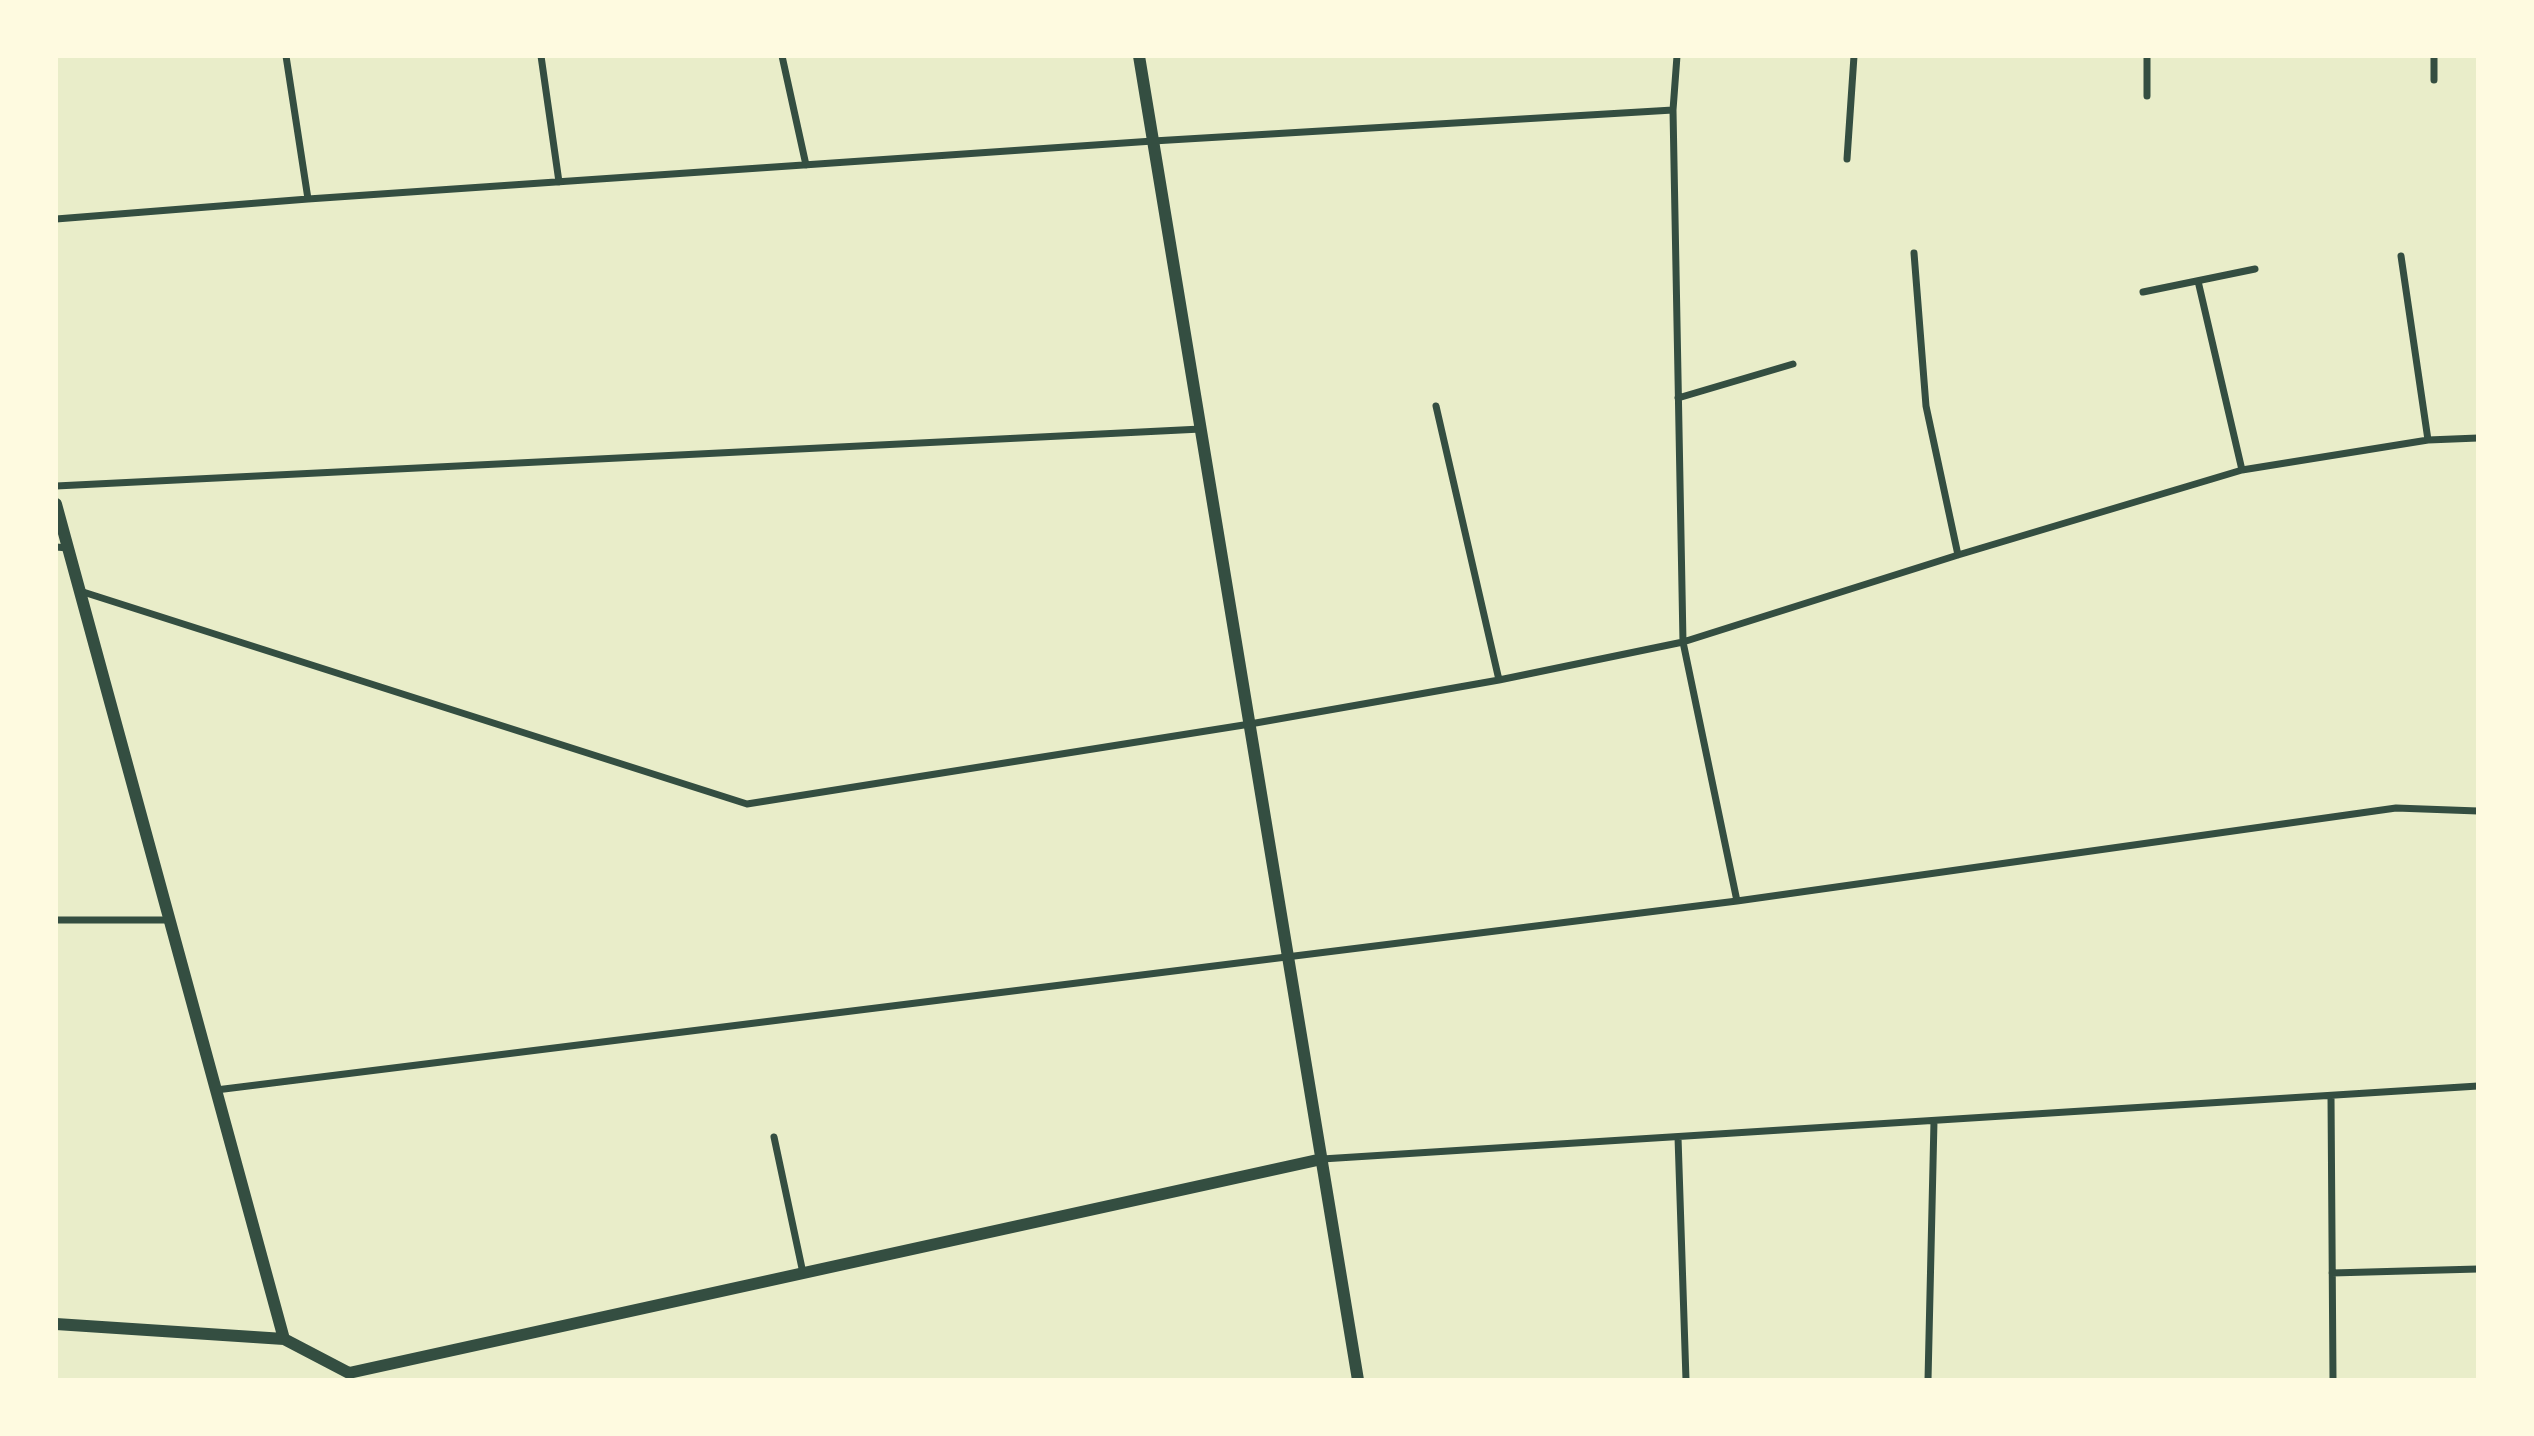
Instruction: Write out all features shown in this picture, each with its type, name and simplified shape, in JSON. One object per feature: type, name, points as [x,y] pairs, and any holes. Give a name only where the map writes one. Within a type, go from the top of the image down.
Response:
[{"type":"street","points":[[286,56],[308,198]]},
{"type":"street","points":[[541,56],[559,182]]},
{"type":"street","points":[[782,56],[806,165]]},
{"type":"street","points":[[1139,56],[1358,1380]]},
{"type":"street","points":[[1677,56],[1673,110],[1683,642],[1737,901]]},
{"type":"street","points":[[1847,159],[1854,56]]},
{"type":"street","points":[[2147,56],[2147,96]]},
{"type":"street","points":[[2434,56],[2434,80]]},
{"type":"street","points":[[56,219],[308,198],[1153,141],[1673,110]]},
{"type":"street","points":[[1914,253],[1926,406],[1958,555]]},
{"type":"street","points":[[2401,256],[2428,440]]},
{"type":"street","points":[[2143,292],[2255,269]]},
{"type":"street","points":[[2198,281],[2242,470]]},
{"type":"street","points":[[1678,398],[1793,364]]},
{"type":"street","points":[[1436,406],[1499,680]]},
{"type":"street","points":[[56,486],[1201,429]]},
{"type":"street","points":[[80,591],[747,803],[1250,724],[1499,680],[1683,642],[1958,555],[2242,470],[2428,440],[2478,438]]},
{"type":"street","points":[[56,504],[62,548],[80,591],[284,1339]]},
{"type":"street","points":[[216,1090],[1737,901],[2396,808],[2478,811]]},
{"type":"street","points":[[56,920],[170,920]]},
{"type":"street","points":[[56,1324],[284,1339],[349,1373],[1322,1159],[2478,1086]]},
{"type":"street","points":[[2331,1096],[2333,1380]]},
{"type":"street","points":[[1928,1380],[1934,1121]]},
{"type":"street","points":[[774,1137],[803,1273]]},
{"type":"street","points":[[1678,1137],[1686,1380]]},
{"type":"street","points":[[2332,1272],[2478,1269]]}]
